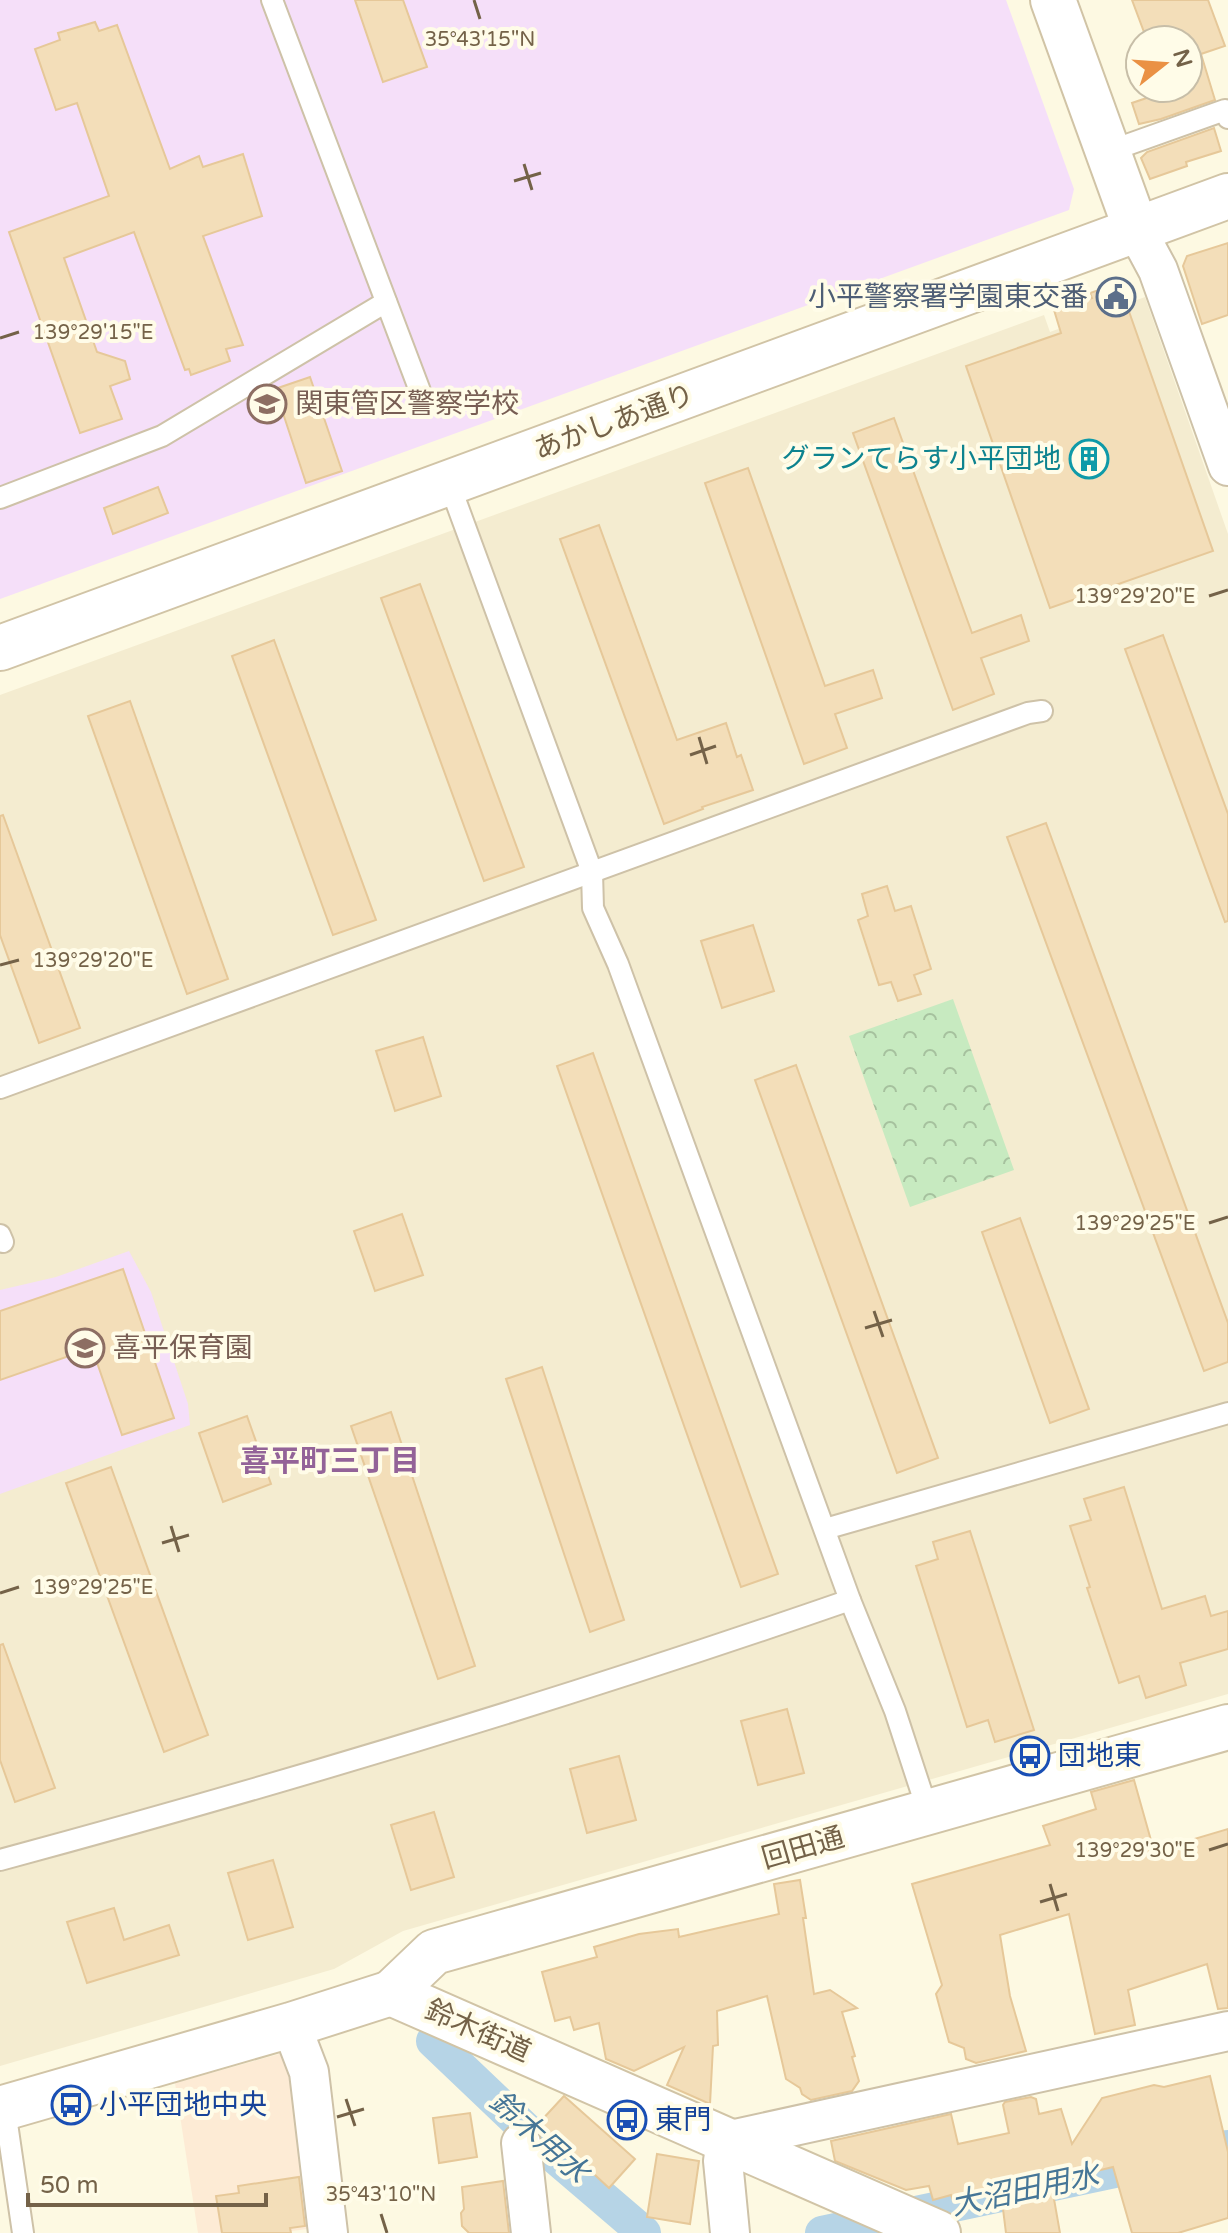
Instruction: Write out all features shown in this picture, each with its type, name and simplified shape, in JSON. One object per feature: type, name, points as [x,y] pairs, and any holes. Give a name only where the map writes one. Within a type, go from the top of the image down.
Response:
[{"type":"street","points":[[1053,0],[1136,229],[1158,270],[1224,441]]},
{"type":"street","name":"あかしあ通り","points":[[0,648],[1228,196]]},
{"type":"street","name":"回田通","points":[[391,1993],[434,1952],[1228,1727]]},
{"type":"street","name":"鈴木街道","points":[[2,2102],[291,2025],[391,1993],[936,2232]]},
{"type":"street","points":[[291,2025],[309,2072],[328,2233]]},
{"type":"street","points":[[730,2232],[723,2161],[726,2141],[1228,2031]]},
{"type":"street","points":[[521,2143],[531,2233]]},
{"type":"lane","points":[[272,0],[420,391]]},
{"type":"lane","points":[[1107,152],[1225,110],[1228,118]]},
{"type":"lane","points":[[0,498],[162,436],[386,302]]},
{"type":"lane","points":[[449,483],[592,872],[593,908],[618,964],[850,1600],[895,1711],[928,1812]]},
{"type":"lane","points":[[0,1088],[1028,713],[1042,711]]},
{"type":"lane","points":[[825,1529],[1228,1413]]},
{"type":"lane","points":[[0,1860],[522,1708],[850,1600]]},
{"type":"lane","points":[[2,2102],[23,2233]]},
{"type":"shaded area","name":"関東管区警察学校","points":[[0,0],[1006,0],[1074,189],[1069,210],[0,599]]},
{"type":"shaded area","points":[[1145,297],[1228,534],[1228,1694],[403,1931],[334,1969],[0,2066],[0,695],[1044,315],[1050,332]]},
{"type":"shaded area","name":"喜平保育園","points":[[129,1251],[151,1292],[188,1404],[190,1425],[0,1494],[0,1290],[56,1277]]},
{"type":"shaded area","points":[[290,2051],[315,2228],[276,2233],[198,2233],[175,2083]]},
{"type":"green space","points":[[953,999],[1014,1170],[910,1207],[849,1036]]},
{"type":"building","points":[[355,0],[403,0],[427,67],[383,82]]},
{"type":"building","points":[[1132,0],[1208,0],[1225,46],[1204,53],[1204,24],[1141,24]]},
{"type":"building","points":[[95,22],[99,31],[117,25],[170,169],[199,156],[203,167],[243,154],[262,216],[203,236],[243,345],[226,349],[230,361],[191,375],[189,369],[185,370],[134,232],[64,258],[97,352],[125,361],[130,379],[110,386],[122,419],[80,433],[9,232],[109,196],[77,103],[56,110],[35,49],[60,40],[58,33]]},
{"type":"building","points":[[1204,64],[1215,100],[1204,104]]},
{"type":"building","points":[[1132,104],[1204,104],[1161,119],[1139,124]]},
{"type":"building","points":[[1214,128],[1221,151],[1186,162],[1187,166],[1150,179],[1141,158],[1147,152]]},
{"type":"building","points":[[1228,243],[1228,315],[1202,324],[1183,266],[1187,256]]},
{"type":"building","name":"グランてらす小平団地","points":[[1119,283],[1213,551],[1050,608],[966,366],[1061,333],[1054,310],[1092,298],[1090,293]]},
{"type":"building","points":[[310,377],[342,471],[306,483],[275,389]]},
{"type":"building","points":[[894,418],[972,633],[1021,615],[1029,641],[981,658],[994,694],[953,710],[853,433]]},
{"type":"building","points":[[748,468],[825,686],[873,670],[882,698],[835,714],[847,748],[804,764],[705,483]]},
{"type":"building","points":[[158,487],[168,513],[113,534],[104,508]]},
{"type":"building","points":[[599,525],[677,740],[726,723],[737,757],[741,755],[753,790],[664,824],[560,539]]},
{"type":"building","points":[[420,584],[524,867],[484,881],[381,598]]},
{"type":"building","points":[[1163,635],[1228,814],[1228,921],[1225,922],[1125,649]]},
{"type":"building","points":[[274,640],[376,920],[333,935],[232,656]]},
{"type":"building","points":[[130,701],[228,979],[187,994],[88,716]]},
{"type":"building","points":[[3,815],[80,1028],[39,1043],[0,935],[0,816]]},
{"type":"building","points":[[1046,823],[1228,1323],[1228,1362],[1204,1371],[1007,837]]},
{"type":"building","points":[[887,886],[895,911],[911,906],[931,969],[914,975],[921,994],[898,1001],[891,982],[879,985],[858,920],[868,916],[862,894]]},
{"type":"building","points":[[753,925],[774,991],[722,1008],[701,941]]},
{"type":"building","points":[[423,1037],[441,1096],[395,1111],[376,1051]]},
{"type":"building","points":[[593,1053],[778,1574],[741,1587],[557,1066]]},
{"type":"building","points":[[796,1065],[938,1458],[897,1473],[755,1080]]},
{"type":"building","points":[[402,1214],[423,1275],[375,1291],[354,1231]]},
{"type":"building","points":[[1020,1218],[1089,1409],[1050,1423],[982,1232]]},
{"type":"building","points":[[123,1269],[174,1418],[122,1435],[92,1348],[0,1380],[0,1311]]},
{"type":"building","points":[[542,1367],[624,1620],[590,1632],[506,1379]]},
{"type":"building","points":[[391,1412],[475,1666],[438,1679],[351,1426]]},
{"type":"building","points":[[247,1416],[271,1484],[223,1502],[199,1433]]},
{"type":"building","points":[[111,1467],[208,1735],[164,1752],[66,1483]]},
{"type":"building","points":[[1124,1487],[1162,1609],[1205,1596],[1211,1616],[1228,1611],[1228,1649],[1180,1663],[1186,1685],[1146,1698],[1139,1676],[1119,1683],[1070,1526],[1091,1520],[1084,1499]]},
{"type":"building","points":[[970,1531],[1034,1730],[995,1742],[988,1720],[967,1727],[916,1566],[938,1559],[933,1542]]},
{"type":"building","points":[[3,1644],[55,1788],[15,1802],[0,1760],[0,1645]]},
{"type":"building","points":[[787,1709],[804,1773],[758,1785],[741,1721]]},
{"type":"building","points":[[619,1756],[636,1820],[587,1833],[570,1769]]},
{"type":"building","points":[[1134,1780],[1154,1851],[1228,1829],[1228,2008],[1218,2009],[1207,1964],[1128,1990],[1135,2025],[1095,2034],[1069,1914],[1000,1935],[1010,1996],[1026,2051],[976,2063],[966,2059],[964,2048],[949,2042],[936,1994],[942,1985],[912,1884],[1050,1845],[1043,1826],[1096,1809],[1091,1792]]},
{"type":"building","points":[[434,1812],[454,1877],[411,1890],[391,1825]]},
{"type":"building","points":[[273,1860],[293,1927],[248,1940],[228,1873]]},
{"type":"building","points":[[800,1880],[814,1994],[830,1990],[857,2008],[842,2012],[859,2081],[852,2091],[811,2100],[786,2079],[767,1996],[717,2011],[718,2045],[713,2046],[710,2104],[667,2085],[684,2047],[634,2071],[606,2059],[599,2023],[574,2030],[570,2017],[555,2021],[542,1972],[597,1957],[594,1947],[639,1934],[678,1929],[679,1937],[779,1914],[774,1884]]},
{"type":"building","points":[[114,1908],[124,1940],[169,1925],[179,1955],[87,1983],[67,1922]]},
{"type":"building","points":[[1210,2076],[1228,2152],[1228,2218],[1178,2233],[1132,2233],[1113,2167],[1051,2182],[1060,2233],[1006,2233],[1001,2193],[995,2194],[994,2190],[953,2201],[951,2195],[933,2200],[929,2186],[906,2190],[835,2161],[831,2141],[951,2114],[958,2144],[1009,2133],[1003,2105],[1031,2097],[1036,2099],[1039,2114],[1061,2109],[1072,2144],[1102,2098]]},
{"type":"building","points":[[564,2096],[635,2159],[609,2188],[539,2123]]},
{"type":"building","points":[[470,2113],[477,2157],[439,2163],[433,2118]]},
{"type":"building","points":[[657,2154],[699,2161],[690,2224],[647,2217]]},
{"type":"building","points":[[299,2177],[305,2226],[290,2228],[291,2233],[222,2233],[216,2196],[239,2193],[238,2186]]},
{"type":"building","points":[[503,2181],[509,2233],[469,2233],[462,2226],[462,2187]]},
{"type":"waterway","name":"鈴木用水","points":[[433,2041],[554,2156],[644,2233]]},
{"type":"waterway","name":"大沼田用水","points":[[822,2233],[1228,2147]]},
{"type":"place","name":"小平警察署学園東交番","points":[[1116,297]]},
{"type":"place","name":"関東管区警察学校","points":[[267,404]]},
{"type":"place","name":"グランてらす小平団地","points":[[1089,459]]},
{"type":"place","name":"喜平保育園","points":[[85,1348]]},
{"type":"place","name":"団地東","points":[[1030,1756]]},
{"type":"place","name":"小平団地中央","points":[[71,2105]]},
{"type":"place","name":"東門","points":[[627,2120]]},
{"type":"district","name":"喜平町三丁目","points":[[330,1461]]}]
